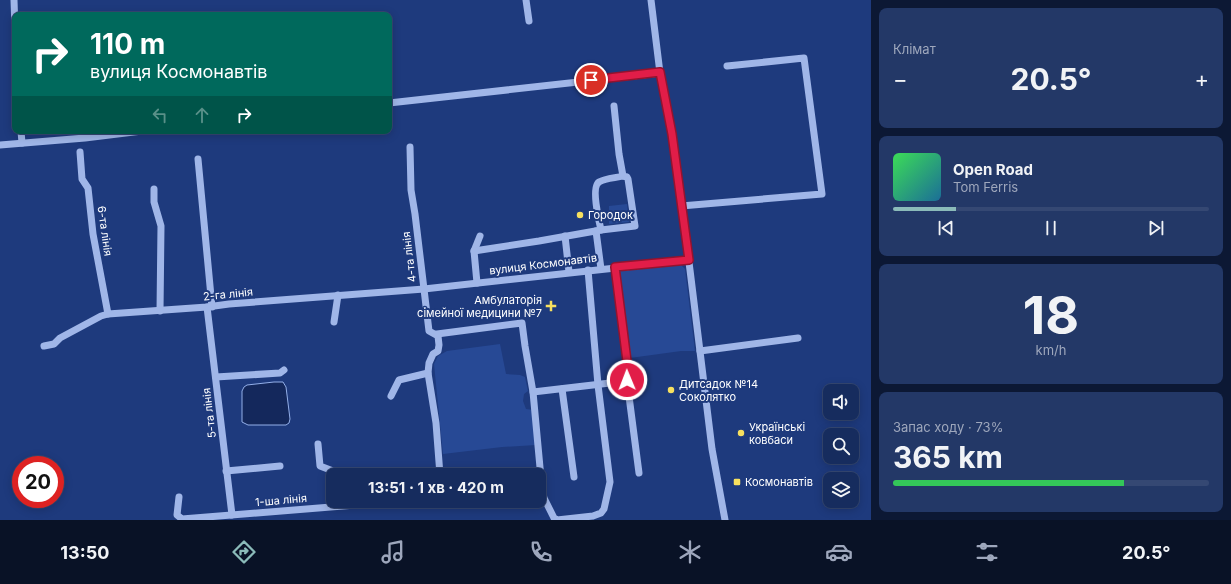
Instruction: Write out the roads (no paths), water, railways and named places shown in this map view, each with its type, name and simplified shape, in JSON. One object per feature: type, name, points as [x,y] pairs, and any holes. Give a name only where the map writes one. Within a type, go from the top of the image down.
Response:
[{"type":"street","points":[[14,0],[14,12]]},
{"type":"street","points":[[526,0],[529,21]]},
{"type":"street","points":[[651,0],[660,72],[672,134],[712,449],[725,520]]},
{"type":"street","points":[[681,206],[822,194],[804,58],[726,66]]},
{"type":"street","points":[[392,103],[660,72]]},
{"type":"street","points":[[614,106],[623,176]]},
{"type":"street","points":[[21,134],[22,143]]},
{"type":"street","points":[[0,145],[118,134]]},
{"type":"street","name":"4-та лінія","points":[[410,147],[411,190],[429,331],[432,334],[437,334]]},
{"type":"street","name":"6-та лінія","points":[[80,152],[82,178],[88,188],[93,234],[108,314]]},
{"type":"street","name":"5-та лінія","points":[[198,159],[216,377],[232,515]]},
{"type":"street","points":[[474,251],[565,236],[598,231],[635,226],[627,177],[623,176],[598,182],[595,186],[595,193],[598,231],[601,269]]},
{"type":"street","points":[[154,189],[154,202],[161,226],[160,311]]},
{"type":"street","points":[[477,283],[474,251],[480,236]]},
{"type":"street","points":[[565,236],[569,272]]},
{"type":"street","name":"вулиця Космонавтів","points":[[424,289],[689,260]]},
{"type":"street","points":[[615,267],[639,473]]},
{"type":"street","points":[[546,503],[554,518],[557,520],[593,516],[601,513],[604,509],[610,482],[598,385],[588,270]]},
{"type":"street","name":"2-га лінія","points":[[44,346],[54,344],[60,338],[101,316],[108,314],[424,289]]},
{"type":"street","points":[[334,322],[338,295]]},
{"type":"street","points":[[439,468],[436,423],[428,374],[429,363],[433,354],[438,351],[439,345],[437,334],[522,323],[533,392],[539,468]]},
{"type":"street","points":[[700,351],[798,338]]},
{"type":"street","points":[[216,377],[280,373],[284,370]]},
{"type":"street","points":[[391,396],[400,380],[428,374]]},
{"type":"street","points":[[533,392],[598,385],[627,380]]},
{"type":"street","points":[[562,389],[574,477]]},
{"type":"street","points":[[318,444],[320,466],[326,468]]},
{"type":"street","points":[[226,471],[280,466]]},
{"type":"street","name":"1-ша лінія","points":[[179,497],[177,515],[182,519],[326,505]]},
{"type":"place","name":"Городок","points":[[580,215]]},
{"type":"place","name":"Амбулаторія сімейної медицини №7","points":[[551,306]]},
{"type":"place","name":"Дитсадок №14 Соколятко","points":[[671,390]]},
{"type":"place","name":"Українські ковбаси","points":[[741,433]]},
{"type":"place","name":"Космонавтів","points":[[737,482]]}]
